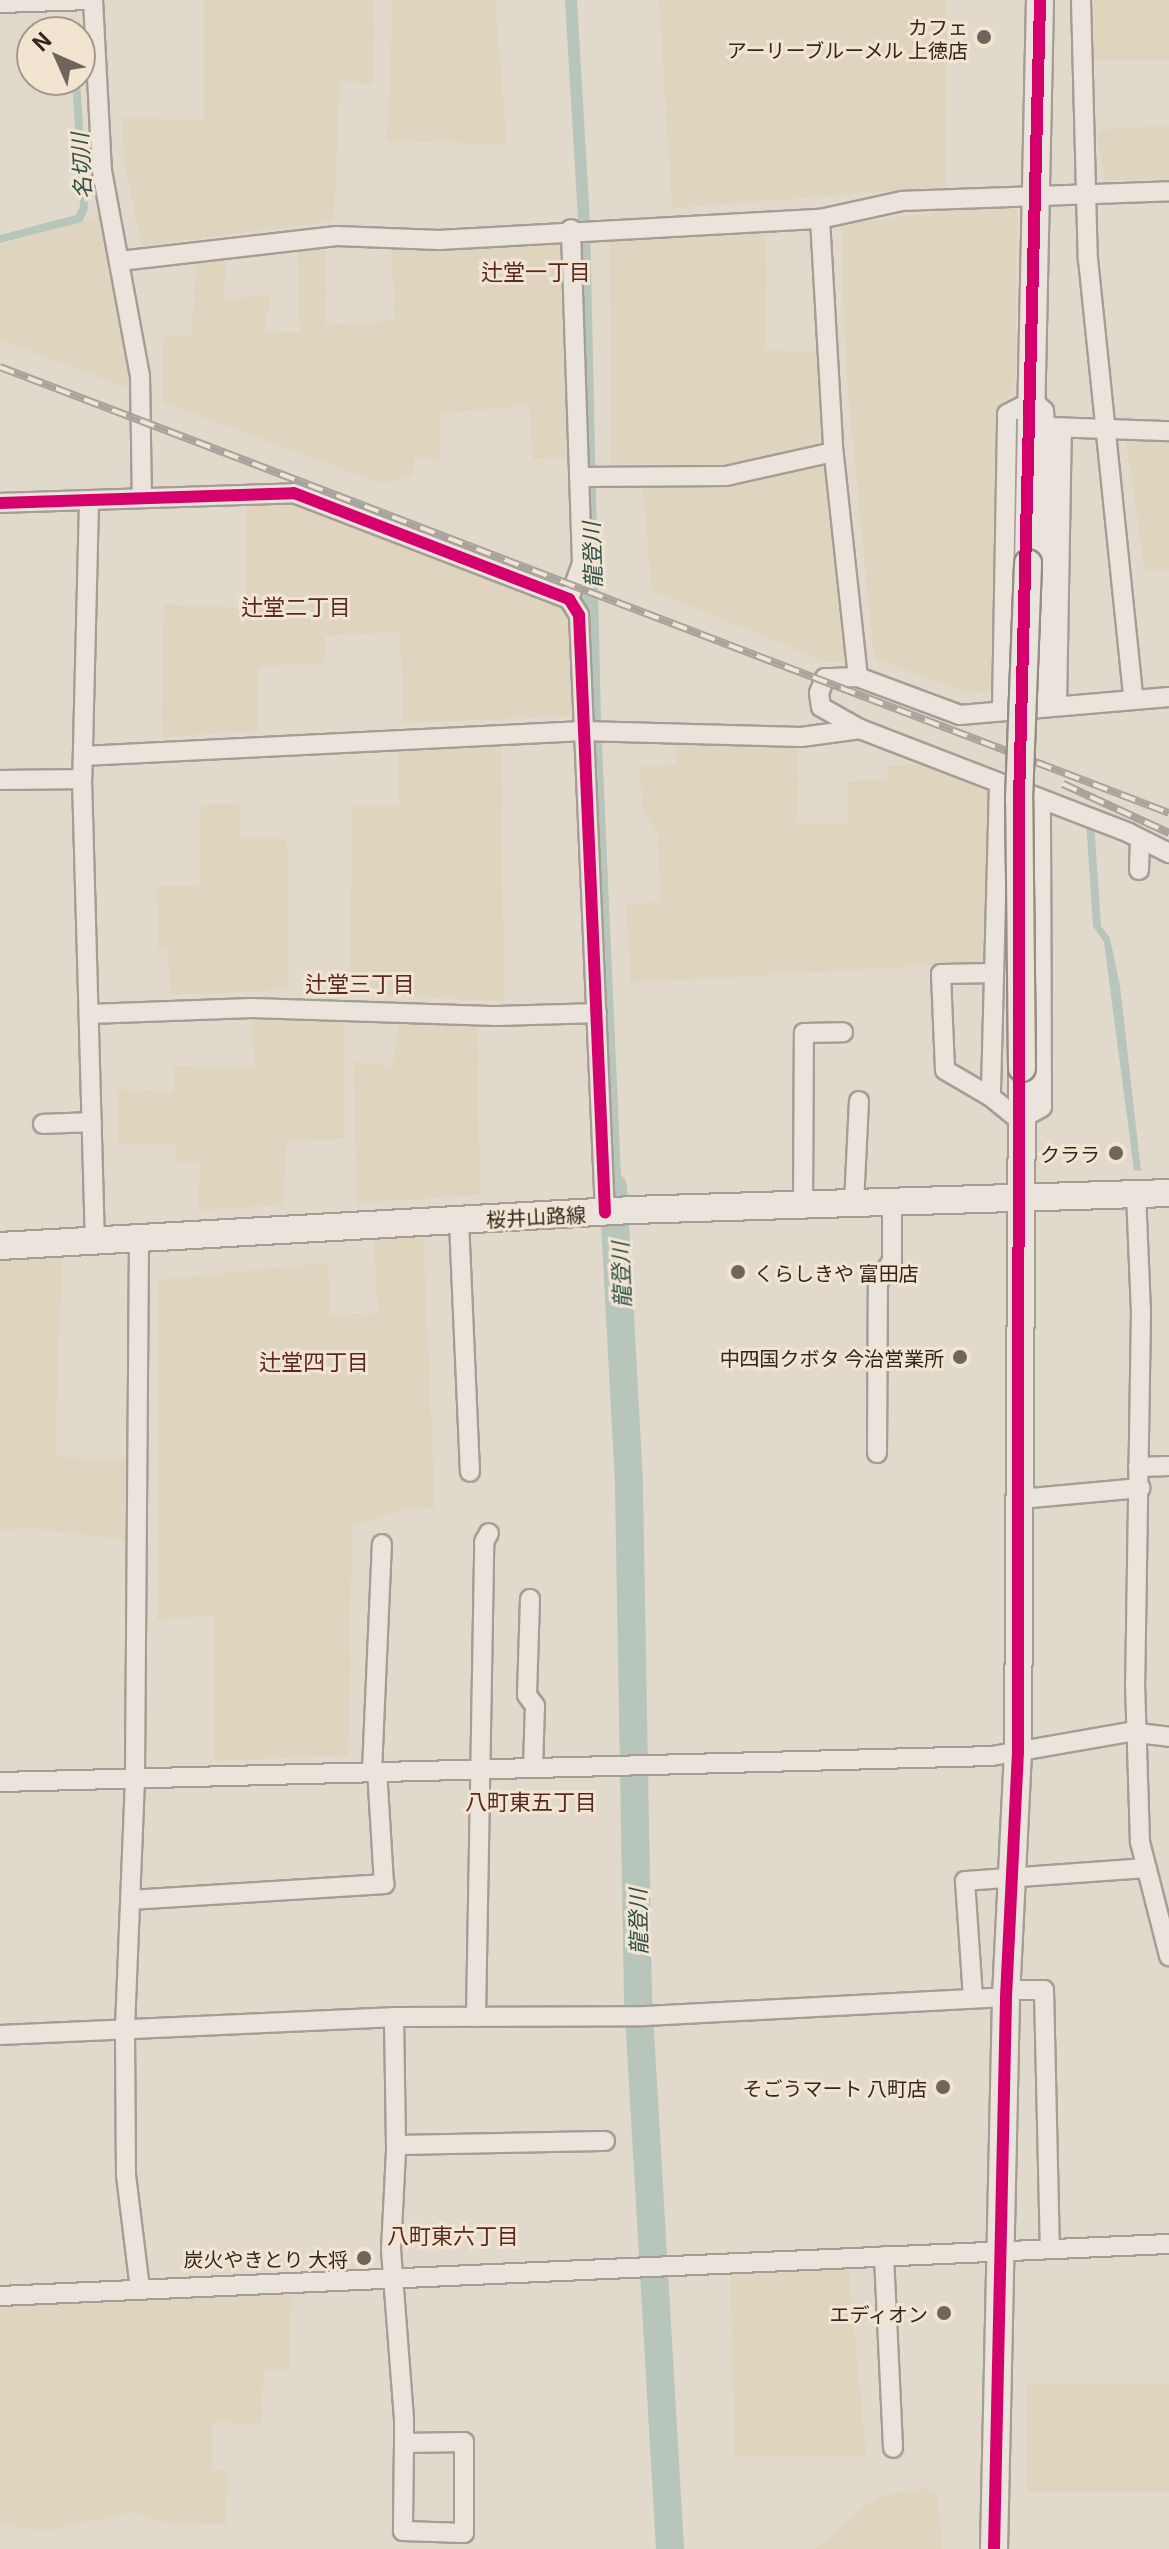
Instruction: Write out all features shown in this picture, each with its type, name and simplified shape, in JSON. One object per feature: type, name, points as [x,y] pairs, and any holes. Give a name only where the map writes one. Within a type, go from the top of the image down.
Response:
[{"type":"street","points":[[0,3],[91,0],[102,171],[140,376],[142,498]]},
{"type":"street","points":[[994,2549],[1006,1993],[1018,1751],[1019,1120],[1022,1068],[1019,799],[1033,401],[1040,0]]},
{"type":"street","points":[[1081,0],[1088,259],[1133,698]]},
{"type":"street","points":[[120,261],[337,236],[439,240],[571,229],[820,219],[902,201],[1169,191]]},
{"type":"street","points":[[820,219],[833,452],[858,677]]},
{"type":"street","points":[[569,599],[582,563],[571,229]]},
{"type":"street","points":[[1033,401],[1044,411],[1054,428],[1049,706]]},
{"type":"street","points":[[1002,710],[1007,414],[1033,401]]},
{"type":"street","points":[[1054,428],[1105,433],[1169,431]]},
{"type":"street","points":[[579,477],[726,476],[833,452]]},
{"type":"street","points":[[0,503],[294,493],[569,599],[579,615],[605,1212]]},
{"type":"street","points":[[89,502],[82,779],[95,1241]]},
{"type":"street","points":[[1169,697],[960,715],[858,677],[825,678],[819,693],[821,707],[860,729],[1169,853]]},
{"type":"street","points":[[83,756],[583,731],[801,737],[860,729]]},
{"type":"street","points":[[0,780],[82,779]]},
{"type":"street","points":[[991,1097],[999,785]]},
{"type":"street","points":[[1019,1120],[1042,1107],[1041,800]]},
{"type":"street","points":[[1139,870],[1140,839]]},
{"type":"street","points":[[994,973],[941,974],[945,1070],[991,1097],[1019,1120]]},
{"type":"street","points":[[89,1014],[252,1008],[497,1016],[597,1013]]},
{"type":"street","points":[[803,1207],[804,1033],[843,1032]]},
{"type":"street","points":[[854,1203],[859,1101]]},
{"type":"street","points":[[43,1124],[92,1122]]},
{"type":"street","points":[[1136,1193],[1138,1467],[1141,1488],[1135,1733],[1145,1868],[1169,1956]]},
{"type":"street","name":"桜井山路線","points":[[0,1246],[605,1212],[803,1207],[1020,1195],[1169,1193]]},
{"type":"street","points":[[877,1453],[878,1283],[892,1261],[892,1201]]},
{"type":"street","points":[[459,1221],[470,1472]]},
{"type":"street","points":[[139,1240],[135,1779],[125,2033],[126,2175],[140,2289]]},
{"type":"street","points":[[1138,1467],[1169,1466]]},
{"type":"street","points":[[1020,1499],[1141,1488]]},
{"type":"street","points":[[476,2017],[484,1542],[489,1533]]},
{"type":"street","points":[[131,1900],[384,1884],[375,1771],[382,1544]]},
{"type":"street","points":[[530,1599],[527,1695],[535,1706],[533,1766]]},
{"type":"street","points":[[0,1782],[992,1756],[1135,1733],[1169,1737]]},
{"type":"street","points":[[973,1998],[962,1886],[965,1881],[1145,1868]]},
{"type":"street","points":[[0,2035],[125,2033],[394,2017],[645,2016],[973,1998],[1044,1990],[1050,2249]]},
{"type":"street","points":[[394,2017],[396,2145],[391,2250],[397,2277],[404,2443],[403,2531],[464,2533],[464,2442],[404,2443]]},
{"type":"street","points":[[396,2145],[605,2141]]},
{"type":"street","points":[[0,2296],[1169,2244]]},
{"type":"street","points":[[884,2256],[893,2448]]},
{"type":"shaded area","points":[[204,0],[374,0],[373,85],[340,80],[334,221],[142,246],[124,160],[123,117],[204,121]]},
{"type":"shaded area","points":[[393,0],[495,0],[507,144],[387,141]]},
{"type":"shaded area","points":[[659,0],[947,0],[946,187],[672,208]]},
{"type":"shaded area","points":[[1094,0],[1169,0],[1169,60],[1094,60]]},
{"type":"shaded area","points":[[1169,125],[1169,179],[1104,181],[1097,130]]},
{"type":"shaded area","points":[[1017,203],[1015,387],[999,407],[999,689],[970,694],[874,658],[846,371],[841,224]]},
{"type":"shaded area","points":[[101,215],[134,367],[131,389],[0,340],[0,245]]},
{"type":"shaded area","points":[[766,228],[765,350],[820,353],[827,446],[725,466],[610,463],[609,235]]},
{"type":"shaded area","points":[[565,235],[571,456],[533,460],[530,405],[440,414],[439,460],[415,457],[414,475],[383,484],[163,402],[163,338],[191,335],[197,262],[226,256],[224,299],[271,295],[264,331],[300,332],[298,246],[325,237],[326,325],[395,320],[391,245],[449,249]]},
{"type":"shaded area","points":[[1169,439],[1169,569],[1145,571],[1126,441]]},
{"type":"shaded area","points":[[828,459],[849,662],[827,662],[651,590],[643,482]]},
{"type":"shaded area","points":[[294,499],[564,602],[574,619],[575,716],[403,723],[400,632],[325,636],[325,663],[259,666],[258,731],[162,737],[164,604],[246,608],[247,500]]},
{"type":"shaded area","points":[[678,737],[799,744],[796,824],[849,823],[847,781],[888,779],[887,765],[935,764],[994,787],[988,962],[631,983],[626,905],[661,902],[658,835],[643,811],[639,767],[676,764]]},
{"type":"shaded area","points":[[501,740],[504,1001],[350,994],[352,807],[399,806],[399,745]]},
{"type":"shaded area","points":[[240,803],[241,838],[287,839],[288,990],[170,995],[168,951],[159,950],[156,886],[199,886],[201,805]]},
{"type":"shaded area","points":[[251,1015],[344,1017],[344,1139],[286,1142],[283,1205],[198,1210],[200,1161],[177,1162],[176,1143],[117,1145],[117,1089],[173,1091],[173,1066],[254,1067]]},
{"type":"shaded area","points":[[398,1023],[477,1023],[480,1195],[357,1203],[354,1062],[392,1066]]},
{"type":"shaded area","points":[[423,1232],[435,1508],[404,1510],[352,1526],[348,1755],[215,1761],[214,1615],[157,1620],[157,1280],[328,1263],[331,1315],[378,1313],[373,1234]]},
{"type":"shaded area","points":[[62,1253],[55,1457],[131,1458],[131,1541],[26,1527],[0,1531],[0,1256]]},
{"type":"shaded area","points":[[848,2263],[866,2456],[734,2455],[731,2268]]},
{"type":"shaded area","points":[[292,2287],[289,2370],[264,2371],[261,2424],[212,2422],[212,2470],[228,2470],[226,2524],[171,2525],[132,2512],[46,2531],[0,2524],[0,2302]]},
{"type":"shaded area","points":[[1027,2383],[1169,2383],[1169,2492],[1027,2492]]},
{"type":"shaded area","points":[[925,2488],[937,2491],[942,2549],[814,2549],[878,2496]]},
{"type":"water","points":[[565,0],[577,0],[590,223],[601,723],[622,1198],[608,1200],[581,601],[588,582],[580,252]]},
{"type":"water","name":"名切川","points":[[73,96],[81,96],[88,209],[82,222],[0,243],[0,235],[76,215],[80,206]]},
{"type":"water","points":[[1086,821],[1094,822],[1101,926],[1110,938],[1120,986],[1141,1171],[1134,1170],[1104,942],[1093,926]]},
{"type":"waterway","name":"龍登川","points":[[613,1187],[629,1487],[638,1997],[670,2549]]},
{"type":"railway","points":[[0,367],[1169,813]]},
{"type":"railway","points":[[1063,784],[1169,833]]},
{"type":"cycle path","points":[[994,2549],[1006,1997],[1018,1751],[1019,799],[1040,0]]},
{"type":"cycle path","points":[[0,503],[294,493],[569,599],[579,615],[605,1212]]},
{"type":"place","name":"カフェ アーリーブルーメル 上徳店","points":[[984,37]]},
{"type":"place","name":"クララ","points":[[1116,1153]]},
{"type":"place","name":"くらしきや 富田店","points":[[738,1272]]},
{"type":"place","name":"中四国クボタ 今治営業所","points":[[960,1357]]},
{"type":"place","name":"そごうマート 八町店","points":[[943,2087]]},
{"type":"place","name":"炭火やきとり 大将","points":[[364,2258]]},
{"type":"place","name":"エディオン","points":[[944,2313]]},
{"type":"district","name":"辻堂一丁目","points":[[536,271]]},
{"type":"district","name":"辻堂二丁目","points":[[296,606]]},
{"type":"district","name":"辻堂三丁目","points":[[360,983]]},
{"type":"district","name":"辻堂四丁目","points":[[314,1361]]},
{"type":"district","name":"八町東五丁目","points":[[531,1801]]},
{"type":"district","name":"八町東六丁目","points":[[453,2235]]}]
